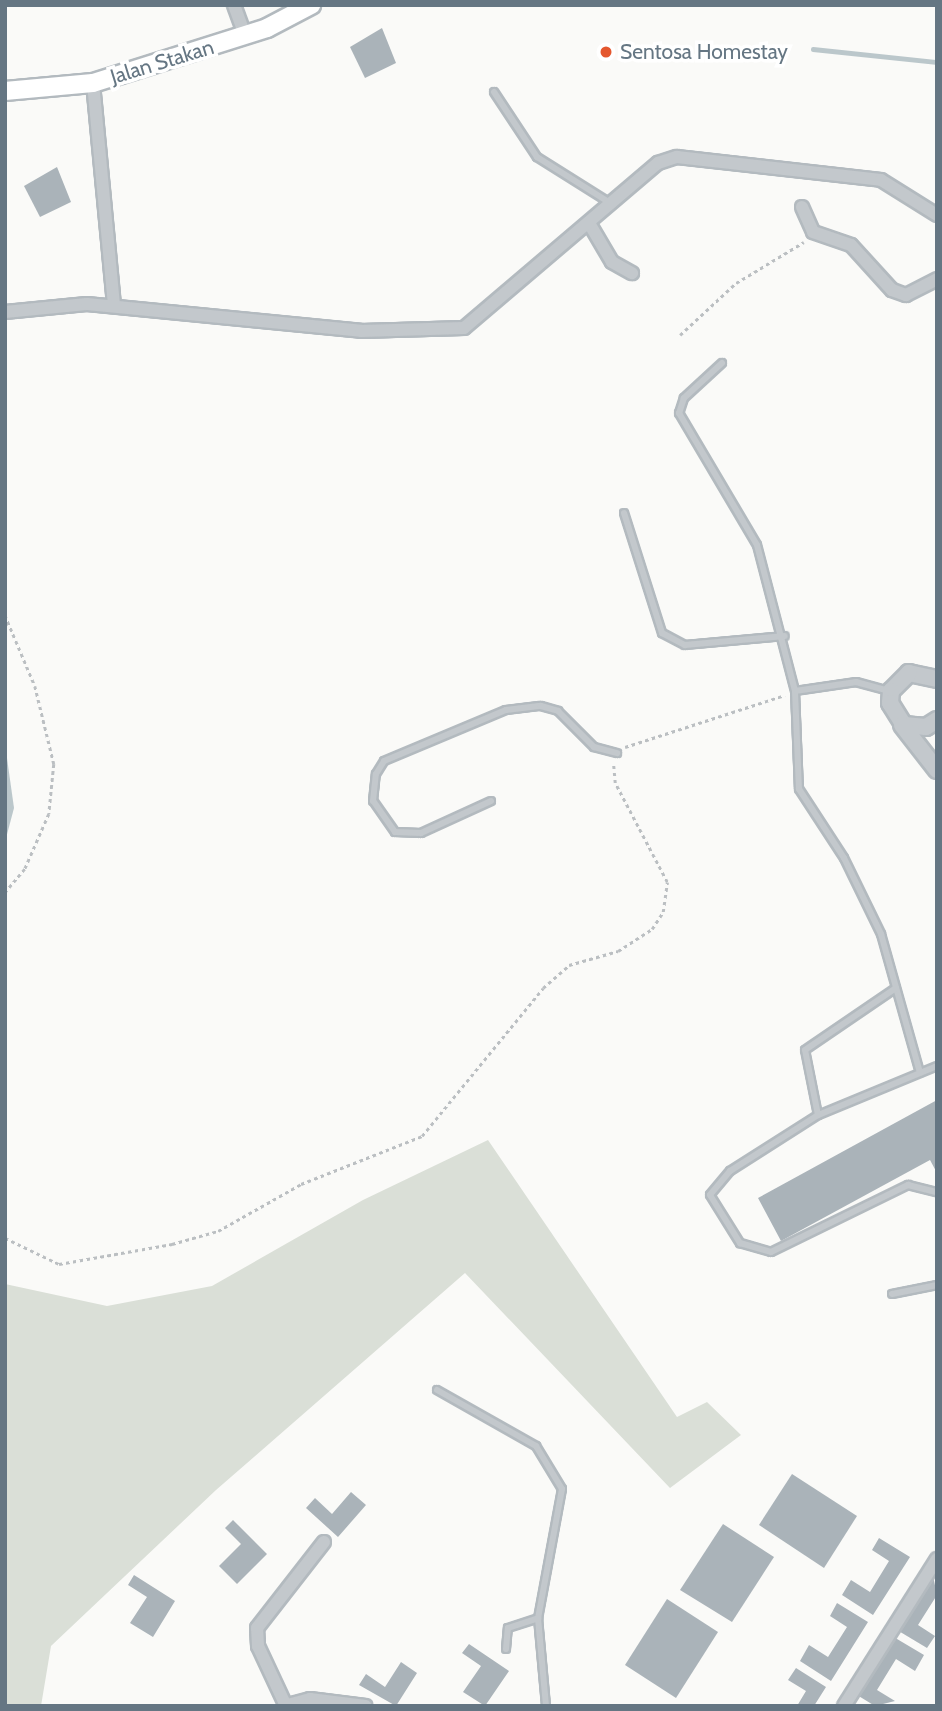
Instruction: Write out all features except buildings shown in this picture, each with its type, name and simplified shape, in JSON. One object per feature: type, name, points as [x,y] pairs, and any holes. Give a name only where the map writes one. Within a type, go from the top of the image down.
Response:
[{"type":"main road","name":"Jalan Stakan","points":[[5,91],[93,83],[245,36],[287,12],[311,5]]},
{"type":"street","points":[[234,5],[245,36]]},
{"type":"street","points":[[93,83],[114,305]]},
{"type":"street","points":[[5,312],[114,305],[361,331],[464,328],[658,163],[696,157],[881,180],[937,215]]},
{"type":"street","points":[[802,207],[813,232],[851,245],[892,290],[906,295],[937,279]]},
{"type":"street","points":[[589,223],[612,261],[632,273]]},
{"type":"street","points":[[937,664],[916,672],[891,691],[897,719],[937,770]]},
{"type":"street","points":[[916,672],[937,679]]},
{"type":"street","points":[[897,719],[913,728],[937,720]]},
{"type":"street","points":[[324,1542],[257,1628],[258,1646],[285,1706],[322,1699],[366,1706]]},
{"type":"street","points":[[844,1706],[937,1559]]},
{"type":"lane","points":[[494,92],[537,157],[611,204]]},
{"type":"lane","points":[[722,363],[684,398],[679,413],[757,545],[785,636],[795,691],[799,789],[870,912],[896,988],[920,1073]]},
{"type":"lane","points":[[624,513],[662,634],[685,645],[785,636]]},
{"type":"lane","points":[[795,691],[856,682],[891,691]]},
{"type":"lane","points":[[491,802],[421,834],[395,832],[373,801],[376,774],[384,761],[494,715],[541,706],[558,710],[594,747],[617,753]]},
{"type":"lane","points":[[818,1115],[805,1051],[896,988]]},
{"type":"lane","points":[[937,1066],[818,1115],[713,1184],[712,1206],[740,1243],[780,1250],[908,1185],[937,1192]]},
{"type":"lane","points":[[892,1294],[937,1285]]},
{"type":"lane","points":[[437,1390],[536,1446],[562,1489],[538,1618],[546,1706]]},
{"type":"lane","points":[[506,1649],[508,1628],[538,1618]]},
{"type":"path","points":[[680,335],[736,284],[797,250],[813,232]]},
{"type":"path","points":[[5,615],[35,686],[54,764],[49,814],[25,869],[5,893]]},
{"type":"path","points":[[5,1238],[59,1264],[172,1244],[219,1231],[300,1184],[422,1136],[543,988],[569,965],[618,951],[652,929],[663,912],[667,882],[615,783],[617,753],[795,691]]},
{"type":"shaded area","points":[[5,744],[14,808],[5,842]]},
{"type":"shaded area","points":[[488,1140],[677,1417],[707,1402],[741,1435],[670,1488],[465,1273],[216,1490],[51,1646],[41,1706],[5,1706],[5,1284],[107,1306],[212,1286],[363,1200]]},
{"type":"waterway","points":[[813,49],[937,62]]},
{"type":"place","name":"Sentosa Homestay","points":[[606,52]]}]
